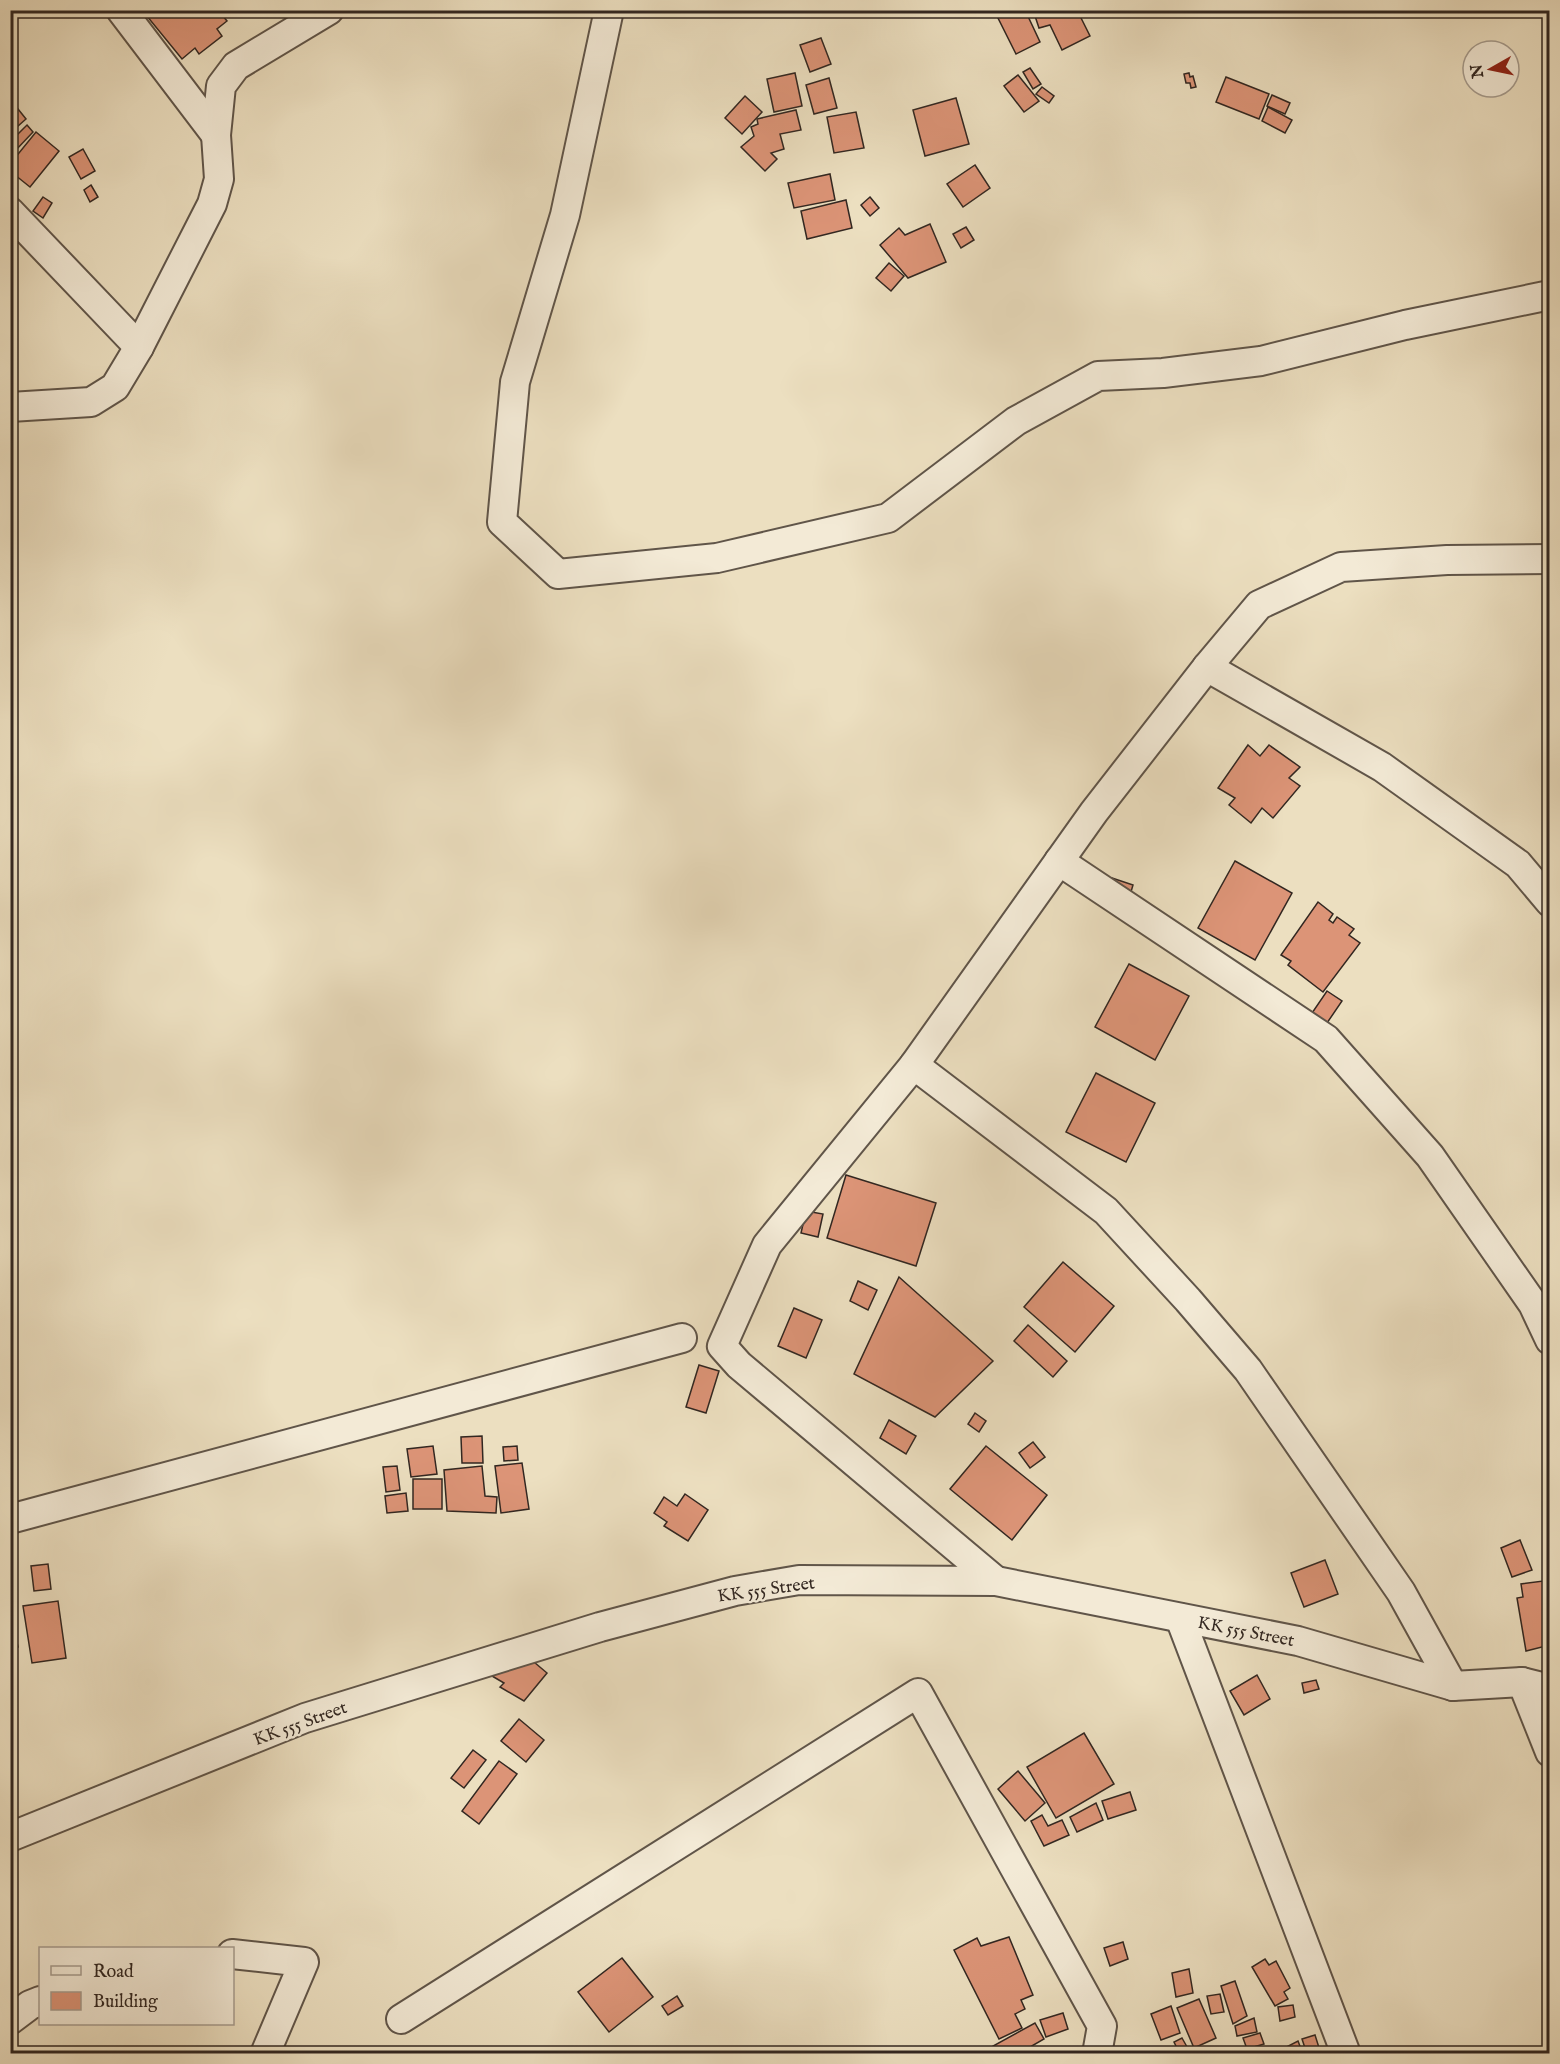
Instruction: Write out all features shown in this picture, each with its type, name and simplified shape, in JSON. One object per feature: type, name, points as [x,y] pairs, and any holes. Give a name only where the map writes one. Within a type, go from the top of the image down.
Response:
[{"type":"street","points":[[121,10],[216,135]]},
{"type":"street","points":[[10,407],[91,402],[115,387],[139,347],[212,204],[219,179],[216,135],[221,86],[236,66],[329,10]]},
{"type":"street","points":[[609,10],[565,215],[515,382],[502,522],[558,574],[717,558],[888,518],[1016,422],[1098,376],[1163,373],[1261,361],[1405,325],[1550,295]]},
{"type":"street","points":[[10,212],[139,347]]},
{"type":"street","points":[[996,1581],[739,1365],[722,1346],[767,1245],[914,1065],[1059,861],[1207,667],[1259,605],[1341,567],[1447,560],[1550,559]]},
{"type":"street","points":[[1207,667],[1382,767],[1518,864],[1550,902]]},
{"type":"street","points":[[1059,861],[1326,1039],[1430,1156],[1533,1304],[1550,1340]]},
{"type":"street","points":[[914,1065],[1106,1211],[1188,1300],[1248,1370],[1401,1592],[1453,1686]]},
{"type":"street","points":[[10,1519],[682,1338]]},
{"type":"street","name":"KK 555 Street","points":[[10,1837],[305,1718],[600,1627],[735,1591],[799,1580],[996,1581],[1298,1641],[1453,1686],[1522,1682],[1550,1689]]},
{"type":"street","points":[[1180,1618],[1346,2054]]},
{"type":"street","points":[[1522,1682],[1550,1752]]},
{"type":"street","points":[[401,2019],[918,1692],[1102,2026],[1097,2054]]},
{"type":"street","points":[[234,1954],[304,1962],[265,2054]]},
{"type":"street","points":[[10,2020],[30,2005],[39,2001]]},
{"type":"building","points":[[142,10],[218,10],[227,21],[217,29],[222,36],[199,54],[195,48],[182,59]]},
{"type":"building","points":[[1009,10],[1025,10],[1040,42],[1016,54],[997,16]]},
{"type":"building","points":[[1033,10],[1077,10],[1090,36],[1062,50],[1050,25],[1039,28]]},
{"type":"building","points":[[821,38],[831,64],[810,72],[800,45]]},
{"type":"building","points":[[1030,68],[1041,84],[1033,89],[1023,72]]},
{"type":"building","points":[[795,73],[802,106],[774,112],[767,79]]},
{"type":"building","points":[[1189,73],[1190,77],[1193,76],[1196,87],[1191,88],[1190,83],[1186,83],[1184,74]]},
{"type":"building","points":[[1018,75],[1039,101],[1024,112],[1004,86]]},
{"type":"building","points":[[1226,77],[1269,94],[1259,119],[1216,102]]},
{"type":"building","points":[[829,78],[837,108],[814,114],[806,85]]},
{"type":"building","points":[[1042,87],[1054,96],[1049,103],[1036,94]]},
{"type":"building","points":[[1272,95],[1290,103],[1285,114],[1267,106]]},
{"type":"building","points":[[745,96],[762,112],[742,134],[725,118]]},
{"type":"building","points":[[956,98],[969,144],[925,156],[913,110]]},
{"type":"building","points":[[10,99],[26,119],[10,133]]},
{"type":"building","points":[[1268,107],[1292,120],[1285,133],[1262,121]]},
{"type":"building","points":[[796,110],[801,130],[780,134],[784,149],[771,153],[777,159],[765,171],[741,147],[754,136],[751,127],[758,124],[757,119]]},
{"type":"building","points":[[856,112],[864,148],[834,153],[827,117]]},
{"type":"building","points":[[27,125],[33,132],[15,151],[10,142]]},
{"type":"building","points":[[36,132],[59,151],[30,187],[10,171],[10,164]]},
{"type":"building","points":[[83,149],[95,171],[81,179],[69,157]]},
{"type":"building","points":[[975,165],[990,188],[963,207],[947,184]]},
{"type":"building","points":[[830,174],[835,200],[794,208],[788,183]]},
{"type":"building","points":[[91,185],[98,197],[90,202],[84,190]]},
{"type":"building","points":[[43,197],[52,203],[43,218],[33,211]]},
{"type":"building","points":[[870,197],[879,208],[870,216],[861,205]]},
{"type":"building","points":[[846,200],[852,228],[807,239],[801,211]]},
{"type":"building","points":[[930,224],[946,262],[908,278],[880,245],[899,228],[905,235]]},
{"type":"building","points":[[966,227],[974,240],[961,248],[953,234]]},
{"type":"building","points":[[889,263],[904,276],[891,291],[876,278]]},
{"type":"building","points":[[1248,745],[1260,756],[1269,745],[1300,767],[1289,778],[1300,786],[1273,818],[1262,808],[1251,823],[1229,805],[1235,798],[1218,788]]},
{"type":"building","points":[[1235,861],[1292,893],[1255,960],[1198,928]]},
{"type":"building","points":[[1112,878],[1133,885],[1128,902],[1107,896]]},
{"type":"building","points":[[1318,902],[1333,914],[1329,920],[1333,923],[1337,917],[1354,929],[1349,935],[1360,943],[1323,992],[1288,965],[1291,961],[1281,955]]},
{"type":"building","points":[[1129,964],[1189,996],[1155,1060],[1095,1027]]},
{"type":"building","points":[[1327,991],[1342,1001],[1327,1023],[1312,1013]]},
{"type":"building","points":[[1096,1073],[1155,1103],[1126,1162],[1066,1132]]},
{"type":"building","points":[[846,1175],[936,1203],[916,1266],[827,1238]]},
{"type":"building","points":[[806,1211],[823,1214],[818,1237],[801,1233]]},
{"type":"building","points":[[1063,1262],[1114,1306],[1075,1352],[1024,1307]]},
{"type":"building","points":[[899,1277],[993,1361],[935,1417],[854,1374]]},
{"type":"building","points":[[858,1281],[877,1290],[868,1310],[850,1301]]},
{"type":"building","points":[[794,1308],[822,1320],[806,1358],[778,1346]]},
{"type":"building","points":[[1028,1325],[1067,1361],[1053,1377],[1014,1341]]},
{"type":"building","points":[[699,1365],[719,1371],[706,1413],[686,1407]]},
{"type":"building","points":[[975,1413],[986,1421],[979,1432],[968,1424]]},
{"type":"building","points":[[889,1420],[916,1436],[906,1454],[880,1438]]},
{"type":"building","points":[[482,1436],[483,1463],[462,1463],[461,1437]]},
{"type":"building","points":[[1033,1442],[1045,1457],[1030,1468],[1019,1453]]},
{"type":"building","points":[[433,1446],[437,1474],[411,1477],[407,1449]]},
{"type":"building","points":[[517,1446],[518,1460],[504,1461],[503,1447]]},
{"type":"building","points":[[986,1446],[1047,1495],[1012,1540],[950,1489]]},
{"type":"building","points":[[522,1463],[529,1509],[501,1513],[495,1466]]},
{"type":"building","points":[[397,1466],[400,1490],[386,1492],[383,1467]]},
{"type":"building","points":[[482,1466],[485,1496],[497,1497],[496,1513],[447,1511],[444,1470]]},
{"type":"building","points":[[413,1479],[442,1479],[442,1509],[413,1509]]},
{"type":"building","points":[[406,1493],[408,1511],[387,1513],[385,1496]]},
{"type":"building","points":[[685,1494],[708,1510],[688,1541],[664,1526],[667,1522],[654,1513],[664,1497],[677,1506]]},
{"type":"building","points":[[1520,1540],[1532,1570],[1512,1577],[1501,1548]]},
{"type":"building","points":[[1325,1560],[1338,1594],[1304,1607],[1291,1573]]},
{"type":"building","points":[[48,1564],[51,1589],[34,1591],[31,1566]]},
{"type":"building","points":[[1550,1577],[1550,1645],[1526,1651],[1517,1598],[1523,1597],[1521,1584],[1544,1581],[1543,1579]]},
{"type":"building","points":[[58,1601],[66,1658],[32,1663],[23,1606]]},
{"type":"building","points":[[10,1611],[18,1647],[10,1649]]},
{"type":"building","points":[[509,1657],[528,1657],[547,1673],[524,1701],[500,1687],[504,1683],[492,1676]]},
{"type":"building","points":[[1257,1675],[1270,1699],[1244,1715],[1230,1691]]},
{"type":"building","points":[[1316,1680],[1319,1689],[1304,1693],[1302,1683]]},
{"type":"building","points":[[519,1719],[544,1740],[526,1762],[501,1741]]},
{"type":"building","points":[[1084,1733],[1114,1784],[1056,1818],[1027,1767]]},
{"type":"building","points":[[473,1750],[486,1760],[464,1788],[451,1778]]},
{"type":"building","points":[[499,1761],[517,1774],[479,1824],[462,1811]]},
{"type":"building","points":[[1018,1771],[1045,1803],[1025,1821],[998,1789]]},
{"type":"building","points":[[1130,1792],[1136,1810],[1108,1819],[1102,1801]]},
{"type":"building","points":[[1096,1803],[1103,1820],[1077,1832],[1070,1817]]},
{"type":"building","points":[[1042,1815],[1048,1826],[1062,1820],[1069,1835],[1044,1846],[1031,1821]]},
{"type":"building","points":[[1009,1937],[1033,1995],[1021,2000],[1025,2009],[1015,2014],[1022,2028],[999,2039],[954,1950],[977,1938],[981,1946]]},
{"type":"building","points":[[1123,1942],[1128,1959],[1110,1966],[1104,1948]]},
{"type":"building","points":[[622,1958],[653,1997],[609,2032],[578,1992]]},
{"type":"building","points":[[1265,1959],[1269,1965],[1276,1961],[1290,1988],[1284,1992],[1288,1999],[1275,2006],[1252,1967]]},
{"type":"building","points":[[1189,1969],[1193,1993],[1176,1997],[1172,1973]]},
{"type":"building","points":[[1235,1981],[1247,2016],[1233,2024],[1221,1986]]},
{"type":"building","points":[[1220,1994],[1224,2012],[1211,2014],[1207,1996]]},
{"type":"building","points":[[677,1996],[683,2006],[668,2015],[662,2006]]},
{"type":"building","points":[[1199,1999],[1216,2038],[1194,2048],[1177,2008]]},
{"type":"building","points":[[1293,2005],[1295,2017],[1280,2021],[1278,2007]]},
{"type":"building","points":[[1171,2006],[1180,2033],[1161,2040],[1151,2014]]},
{"type":"building","points":[[1063,2013],[1068,2029],[1046,2037],[1040,2020]]},
{"type":"building","points":[[1254,2018],[1257,2032],[1237,2036],[1235,2026]]},
{"type":"building","points":[[1035,2023],[1044,2039],[1018,2054],[996,2054],[993,2046]]},
{"type":"building","points":[[1260,2033],[1264,2044],[1247,2049],[1243,2038]]},
{"type":"building","points":[[1315,2035],[1321,2054],[1307,2054],[1302,2039]]},
{"type":"building","points":[[1182,2038],[1191,2054],[1180,2054],[1174,2042]]},
{"type":"building","points":[[1298,2041],[1303,2054],[1273,2054]]},
{"type":"building","points":[[1221,2048],[1223,2054],[1206,2054],[1206,2053]]}]
